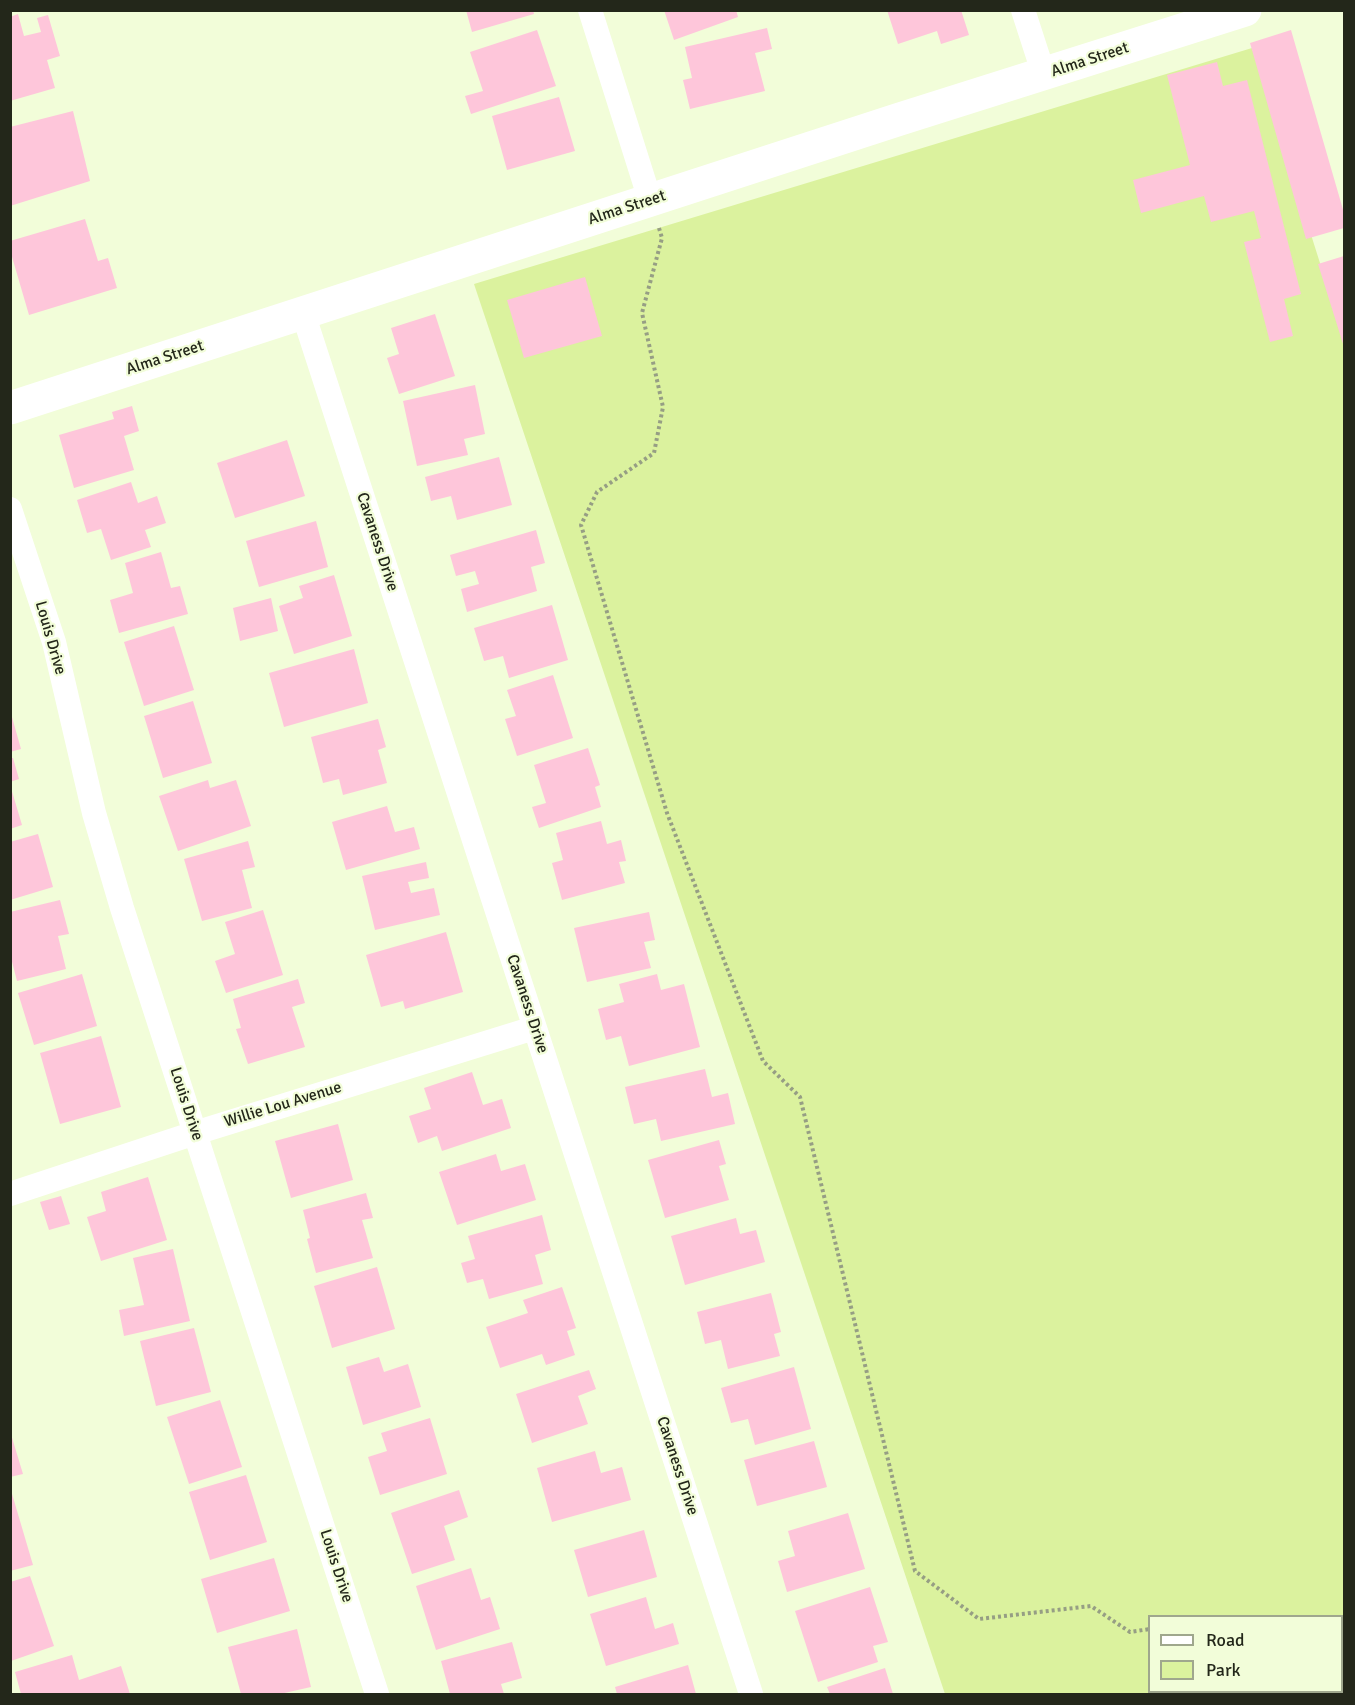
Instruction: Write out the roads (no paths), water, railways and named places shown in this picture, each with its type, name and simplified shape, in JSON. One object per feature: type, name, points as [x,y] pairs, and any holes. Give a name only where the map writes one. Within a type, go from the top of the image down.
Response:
[{"type":"street","points":[[590,10],[650,200]]},
{"type":"street","points":[[1023,10],[1044,75]]},
{"type":"street","name":"Alma Street","points":[[10,408],[900,119],[1245,10]]},
{"type":"street","name":"Cavaness Drive","points":[[303,314],[529,1030],[751,1695]]},
{"type":"street","name":"Louis Drive","points":[[10,509],[54,642],[94,813],[122,908],[377,1695]]},
{"type":"street","name":"Willie Lou Avenue","points":[[10,1194],[195,1132],[529,1030]]}]
